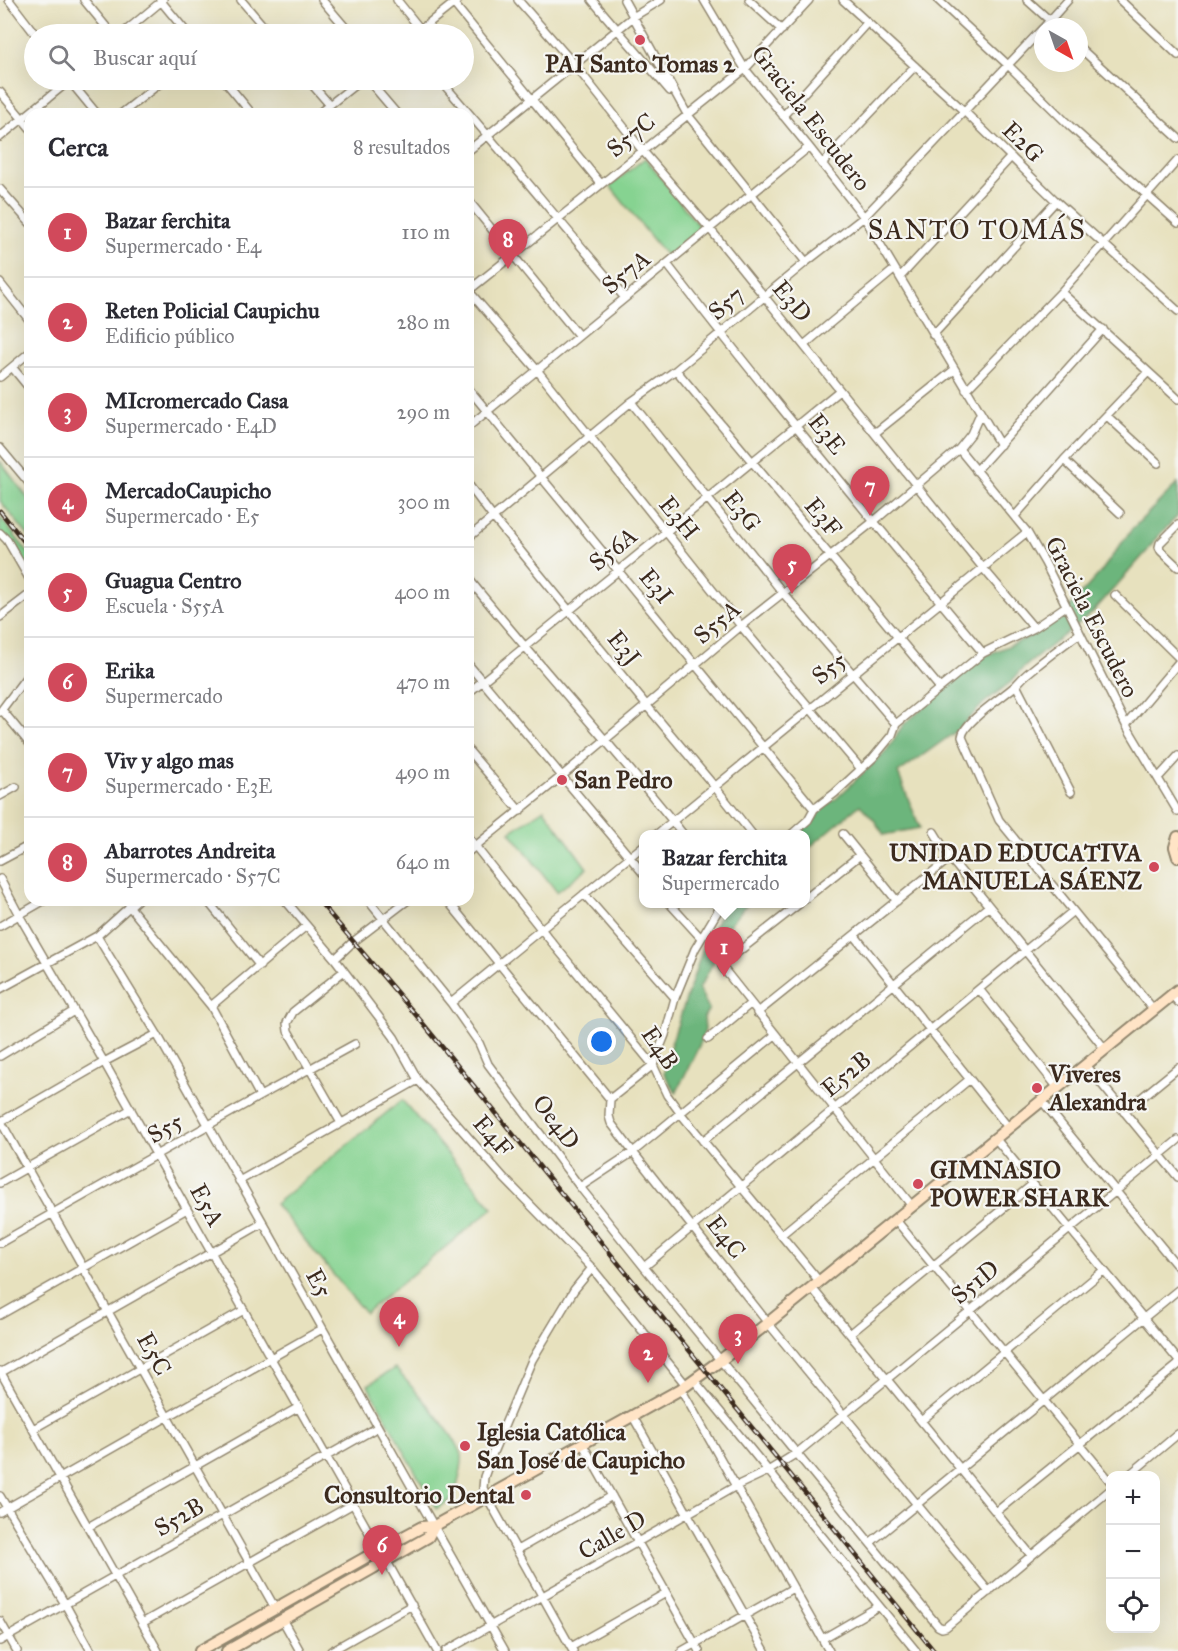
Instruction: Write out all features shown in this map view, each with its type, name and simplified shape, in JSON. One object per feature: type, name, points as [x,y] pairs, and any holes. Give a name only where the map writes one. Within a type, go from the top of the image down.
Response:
[{"type":"main road","points":[[1178,837],[1175,844],[1178,857]]},
{"type":"main road","points":[[232,1650],[282,1619],[428,1537],[434,1527],[687,1384],[768,1323],[1154,1010],[1176,996]]},
{"type":"main road","points":[[200,1651],[422,1527],[434,1527]]},
{"type":"street","points":[[9,0],[27,24]]},
{"type":"street","points":[[84,0],[104,24]]},
{"type":"street","points":[[134,24],[162,0],[180,24]]},
{"type":"street","points":[[241,0],[261,24]]},
{"type":"street","points":[[322,0],[342,24]]},
{"type":"street","points":[[398,0],[413,24]]},
{"type":"street","name":"E3D","points":[[518,0],[710,229],[839,391],[1034,628]]},
{"type":"street","points":[[592,0],[679,102]]},
{"type":"street","points":[[624,0],[687,114],[806,262]]},
{"type":"street","points":[[474,146],[617,29],[662,0]]},
{"type":"street","name":"Graciela Escudero","points":[[704,0],[745,69],[864,217],[1000,445]]},
{"type":"street","points":[[749,0],[782,30]]},
{"type":"street","name":"S57C","points":[[474,285],[745,69],[809,0]]},
{"type":"street","name":"E2G","points":[[843,0],[965,112],[1056,201],[1178,311]]},
{"type":"street","points":[[938,0],[1070,126],[1178,223]]},
{"type":"street","points":[[1027,0],[1047,18]]},
{"type":"street","name":"S57","points":[[1053,18],[1068,0]]},
{"type":"street","points":[[1120,0],[1178,55]]},
{"type":"street","points":[[428,24],[456,2],[473,24]]},
{"type":"street","points":[[783,116],[867,23]]},
{"type":"street","points":[[474,25],[601,184]]},
{"type":"street","name":"S57","points":[[474,532],[631,402],[676,370],[864,217],[1034,38]]},
{"type":"street","points":[[1088,55],[1178,138]]},
{"type":"street","points":[[822,164],[915,66]]},
{"type":"street","points":[[37,108],[58,90]]},
{"type":"street","points":[[78,90],[92,108]]},
{"type":"street","points":[[129,108],[151,90]]},
{"type":"street","points":[[232,90],[247,108]]},
{"type":"street","points":[[317,90],[329,104]]},
{"type":"street","points":[[325,108],[348,90]]},
{"type":"street","points":[[377,90],[392,108]]},
{"type":"street","points":[[449,90],[465,108]]},
{"type":"street","points":[[0,92],[23,120],[0,137]]},
{"type":"street","points":[[474,118],[556,219],[625,298]]},
{"type":"street","name":"S57A","points":[[474,422],[809,147]]},
{"type":"street","points":[[900,277],[1010,158]]},
{"type":"street","points":[[966,390],[1061,292],[1178,160]]},
{"type":"street","points":[[0,189],[24,216]]},
{"type":"street","points":[[933,335],[1056,201]]},
{"type":"street","points":[[474,207],[579,336]]},
{"type":"street","name":"E3E","points":[[667,264],[873,522],[983,653]]},
{"type":"street","points":[[804,345],[895,269]]},
{"type":"street","points":[[0,283],[24,313]]},
{"type":"street","points":[[1061,292],[1178,399]]},
{"type":"street","name":"E3H","points":[[474,297],[537,370],[741,627],[861,769]]},
{"type":"street","points":[[976,471],[1103,329]]},
{"type":"street","points":[[0,377],[24,357]]},
{"type":"street","points":[[12,367],[24,382]]},
{"type":"street","name":"E3F","points":[[676,370],[940,688]]},
{"type":"street","points":[[875,434],[954,370]]},
{"type":"street","points":[[1015,516],[1064,460],[1148,372]]},
{"type":"street","name":"S56A","points":[[474,688],[839,391]]},
{"type":"street","name":"E3I","points":[[474,395],[814,809]]},
{"type":"street","name":"E3G","points":[[631,402],[783,593],[896,724]]},
{"type":"street","name":"S55A","points":[[475,846],[741,627],[873,522],[959,449],[971,434],[980,414]]},
{"type":"street","points":[[1107,416],[1158,463]]},
{"type":"street","points":[[0,448],[24,477]]},
{"type":"street","name":"Graciela Escudero","points":[[959,449],[1027,532],[1125,725],[1178,812]]},
{"type":"street","points":[[1064,460],[1120,513]]},
{"type":"street","name":"E3J","points":[[474,492],[749,830]]},
{"type":"street","points":[[1178,525],[1159,546],[1161,551],[1178,567]]},
{"type":"street","name":"S55","points":[[662,830],[1027,532]]},
{"type":"street","points":[[1,537],[24,571]]},
{"type":"street","points":[[474,585],[680,830]]},
{"type":"street","points":[[1115,595],[1178,657]]},
{"type":"street","points":[[0,617],[24,599]]},
{"type":"street","points":[[797,830],[808,820],[814,809],[835,794],[884,746],[896,724],[983,653],[1034,628],[1066,606]]},
{"type":"street","points":[[1080,633],[986,708],[963,732],[962,737],[999,820],[1154,1010]]},
{"type":"street","points":[[1125,725],[1178,663]]},
{"type":"street","points":[[474,671],[639,868]]},
{"type":"street","points":[[24,680],[1,711],[24,737]]},
{"type":"street","points":[[1016,685],[1071,792]]},
{"type":"street","points":[[1158,778],[1178,756]]},
{"type":"street","points":[[474,757],[520,811]]},
{"type":"street","points":[[0,796],[16,787]]},
{"type":"street","points":[[934,832],[950,858],[1105,1049]]},
{"type":"street","points":[[843,834],[897,901]]},
{"type":"street","name":"E4B","points":[[475,846],[653,1065],[667,1095],[781,1235],[850,1334],[1031,1555]]},
{"type":"street","points":[[0,861],[24,848]]},
{"type":"street","points":[[451,1003],[639,849]]},
{"type":"street","points":[[810,895],[860,855]]},
{"type":"street","points":[[758,1013],[950,858]]},
{"type":"street","name":"E5A","points":[[0,879],[380,1550]]},
{"type":"street","points":[[584,894],[675,998]]},
{"type":"street","points":[[0,926],[35,906]]},
{"type":"street","points":[[0,989],[97,936],[129,906],[211,1006],[261,1096]]},
{"type":"street","points":[[212,906],[260,966]]},
{"type":"street","name":"E4F","points":[[290,906],[335,959],[394,1037],[418,1080],[504,1178],[592,1268],[687,1384],[736,1486],[829,1651]]},
{"type":"street","name":"Oe4D","points":[[373,906],[451,1003],[479,1043],[488,1064],[580,1187],[938,1626],[946,1627],[989,1592]]},
{"type":"street","points":[[335,959],[353,942],[400,906]]},
{"type":"street","points":[[452,906],[610,1099],[653,1065],[665,1035],[675,998],[695,949],[719,908]]},
{"type":"street","points":[[703,1141],[989,906]]},
{"type":"street","points":[[674,908],[701,938]]},
{"type":"street","points":[[793,908],[722,966],[912,1206]]},
{"type":"street","name":"E52B","points":[[644,1267],[1073,911]]},
{"type":"street","points":[[211,1006],[306,926]]},
{"type":"street","name":"E5","points":[[97,936],[157,1034],[506,1651]]},
{"type":"street","points":[[855,936],[1008,1127]]},
{"type":"street","points":[[341,1123],[288,1030],[287,1023],[293,1012],[344,971]]},
{"type":"street","points":[[979,989],[1058,1088]]},
{"type":"street","points":[[708,1039],[750,1004]]},
{"type":"street","points":[[0,1056],[74,1011]]},
{"type":"street","points":[[0,1121],[157,1034]]},
{"type":"street","points":[[580,1187],[633,1152],[775,1035]]},
{"type":"street","name":"S55","points":[[0,1243],[355,1044]]},
{"type":"street","points":[[1086,1065],[1178,1177]]},
{"type":"street","points":[[1124,1112],[1178,1068]]},
{"type":"street","points":[[781,1235],[970,1079]]},
{"type":"street","points":[[239,1181],[418,1080]]},
{"type":"street","name":"E4C","points":[[610,1099],[611,1123],[633,1152],[768,1323],[989,1592]]},
{"type":"street","points":[[1042,1101],[1178,1267]]},
{"type":"street","points":[[0,1184],[131,1109]]},
{"type":"street","name":"E5C","points":[[0,1121],[275,1608]]},
{"type":"street","points":[[995,1138],[1144,1318],[1178,1363],[996,1512]]},
{"type":"street","name":"S51D","points":[[797,1453],[1178,1140]]},
{"type":"street","points":[[850,1334],[1033,1184]]},
{"type":"street","points":[[0,1315],[187,1209]]},
{"type":"street","points":[[895,1219],[1106,1476]]},
{"type":"street","points":[[158,1651],[0,1372],[263,1223]]},
{"type":"street","points":[[592,1268],[574,1290],[532,1360],[484,1477],[483,1488],[572,1649],[666,1593]]},
{"type":"street","points":[[921,1421],[1104,1270]]},
{"type":"street","points":[[871,1542],[1178,1290]]},
{"type":"street","points":[[33,1429],[244,1310]]},
{"type":"street","points":[[4,1510],[322,1329]]},
{"type":"street","points":[[687,1384],[768,1471],[914,1650]]},
{"type":"street","points":[[88,1527],[299,1407]]},
{"type":"street","points":[[632,1415],[765,1651]]},
{"type":"street","name":"S52B","points":[[0,1641],[378,1427]]},
{"type":"street","points":[[1134,1471],[1178,1434]]},
{"type":"street","points":[[582,1443],[697,1647]]},
{"type":"street","name":"Calle D","points":[[446,1651],[797,1453]]},
{"type":"street","points":[[989,1592],[1106,1493]]},
{"type":"street","points":[[0,1496],[4,1510],[65,1604],[91,1651]]},
{"type":"street","points":[[516,1550],[612,1496]]},
{"type":"street","points":[[142,1623],[353,1504]]},
{"type":"street","points":[[386,1560],[437,1651]]},
{"type":"street","points":[[682,1651],[697,1647],[793,1588]]},
{"type":"street","points":[[331,1651],[412,1605]]},
{"type":"street","points":[[822,1639],[879,1606]]},
{"type":"street","points":[[282,1619],[300,1651]]},
{"type":"street","points":[[0,1621],[17,1651]]},
{"type":"green space","points":[[645,158],[701,229],[667,257],[610,186]]},
{"type":"green space","points":[[0,461],[24,493],[24,531],[0,501]]},
{"type":"green space","points":[[1178,483],[1178,516],[1157,537],[1093,612],[1022,669],[1011,682],[984,703],[958,730],[898,773],[920,828],[884,835],[860,805],[810,847],[810,830],[803,830],[816,818],[818,811],[837,798],[887,750],[903,725],[987,655],[1027,638],[1057,620],[1100,573],[1132,529]]},
{"type":"green space","points":[[0,517],[24,547],[24,563],[0,534]]},
{"type":"green space","points":[[544,809],[587,868],[557,892],[510,832]]},
{"type":"green space","points":[[725,908],[744,908],[723,932],[713,963],[699,989],[709,1009],[704,1017],[705,1030],[676,1093],[664,1073],[668,1053],[706,939]]},
{"type":"green space","points":[[402,1100],[493,1208],[365,1313],[275,1204]]},
{"type":"green space","points":[[395,1368],[444,1425],[462,1456],[461,1471],[454,1498],[436,1509],[368,1385]]},
{"type":"railway","points":[[0,511],[24,541]]},
{"type":"railway","points":[[323,906],[421,1021],[934,1651]]},
{"type":"place","name":"PAI Santo Tomas 2","points":[[640,40]]},
{"type":"place","name":"Abarrotes Andreita","points":[[508,269]]},
{"type":"place","name":"Viv y algo mas","points":[[870,516]]},
{"type":"place","name":"Guagua Centro","points":[[792,594]]},
{"type":"place","name":"San Pedro","points":[[562,780]]},
{"type":"place","name":"UNIDAD EDUCATIVA MANUELA SÁENZ","points":[[1154,867]]},
{"type":"place","name":"Bazar ferchita","points":[[724,977]]},
{"type":"place","name":"Viveres Alexandra","points":[[1037,1088]]},
{"type":"place","name":"GIMNASIO POWER SHARK","points":[[918,1184]]},
{"type":"place","name":"MercadoCaupicho","points":[[399,1347]]},
{"type":"place","name":"MIcromercado Casa","points":[[738,1364]]},
{"type":"place","name":"Reten Policial Caupichu","points":[[648,1383]]},
{"type":"place","name":"Iglesia Católica San José de Caupicho","points":[[465,1446]]},
{"type":"place","name":"Consultorio Dental","points":[[526,1495]]},
{"type":"place","name":"Erika","points":[[382,1575]]},
{"type":"district","name":"SANTO TOMÁS","points":[[977,230]]}]
